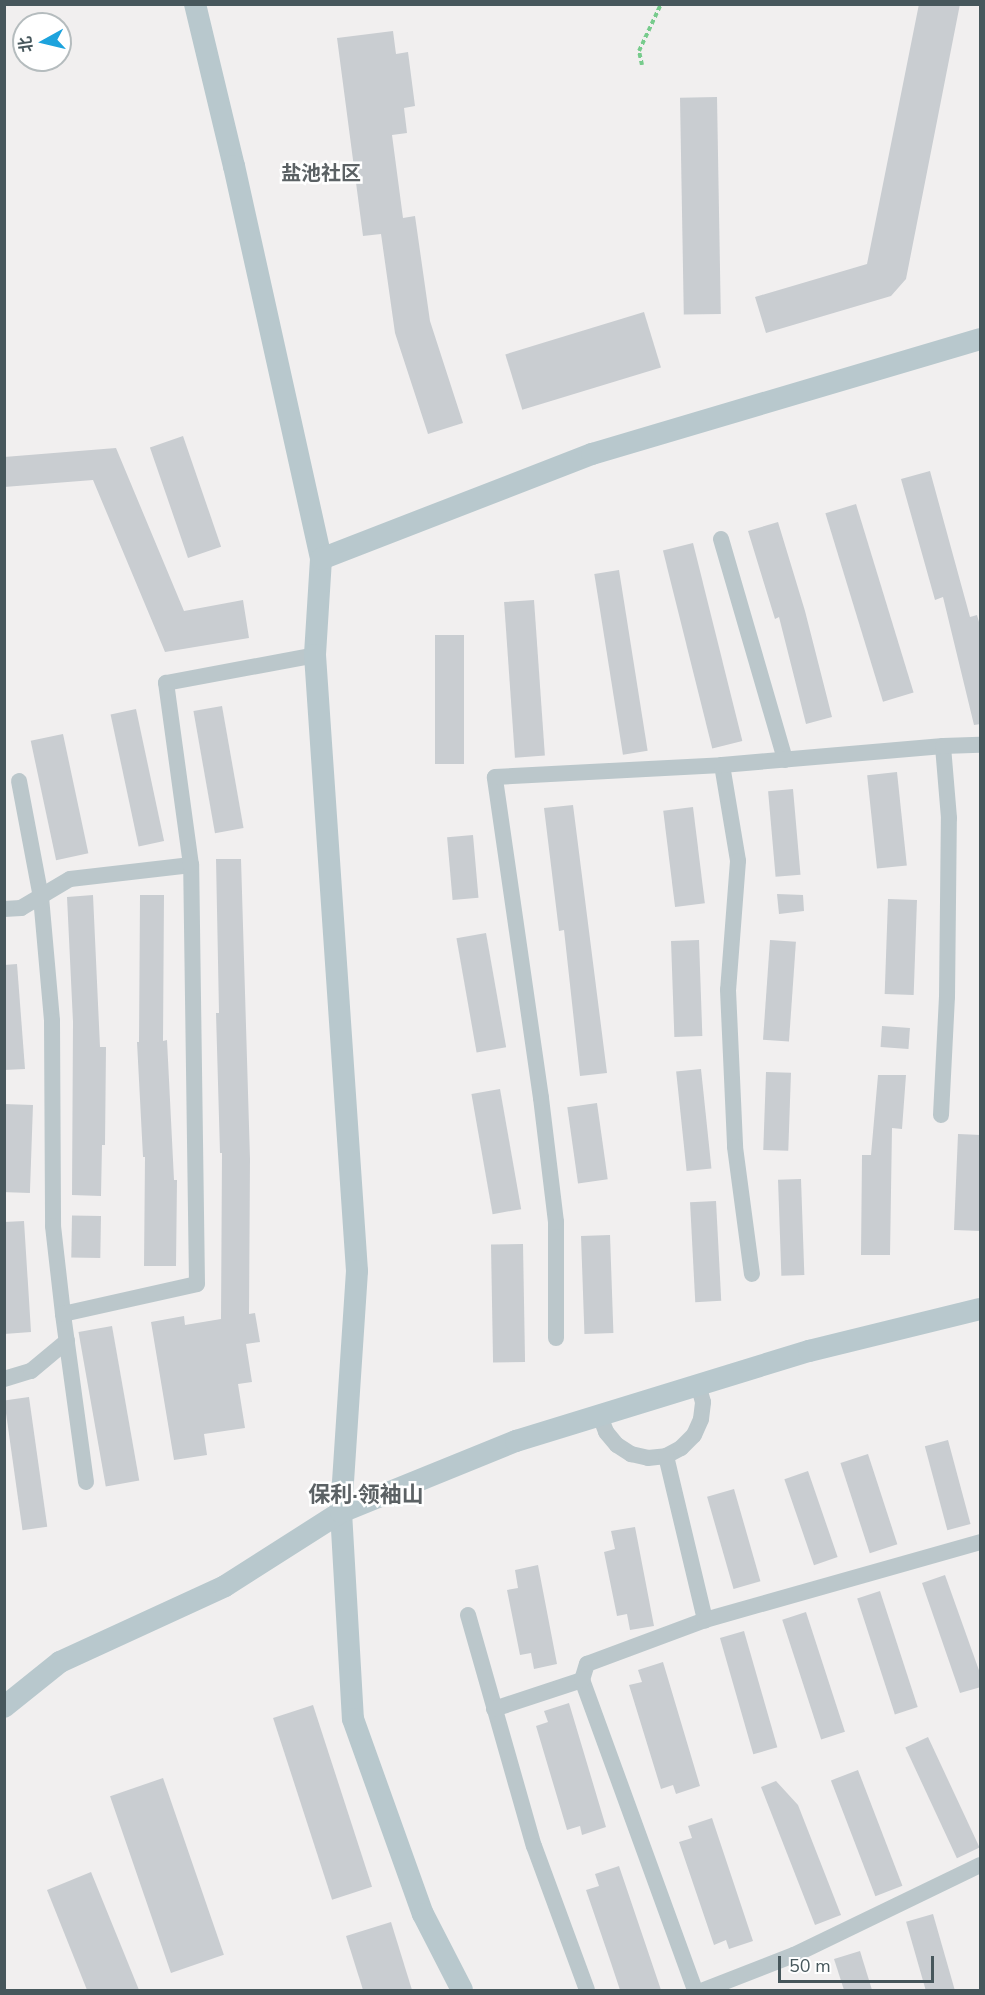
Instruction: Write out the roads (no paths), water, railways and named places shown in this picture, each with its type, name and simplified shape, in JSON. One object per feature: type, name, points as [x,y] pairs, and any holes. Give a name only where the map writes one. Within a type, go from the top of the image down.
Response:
[{"type":"street","points":[[195,4],[234,166],[321,559],[315,655],[357,1271],[341,1512],[352,1719],[423,1914],[462,1990]]},
{"type":"street","points":[[321,559],[592,454],[981,339]]},
{"type":"street","points":[[721,538],[785,760]]},
{"type":"street","points":[[63,1314],[197,1284],[191,865],[166,683],[315,655]]},
{"type":"street","points":[[556,1338],[556,1222],[541,1098],[495,777],[722,765],[943,746],[981,745]]},
{"type":"street","points":[[941,1115],[947,997],[949,818],[943,746]]},
{"type":"street","points":[[722,765],[738,861],[728,990],[735,1147],[752,1274]]},
{"type":"street","points":[[19,781],[40,897],[52,1021],[53,1226],[86,1482]]},
{"type":"street","points":[[4,909],[21,908],[70,879],[191,865]]},
{"type":"street","points":[[4,1707],[60,1662],[225,1586],[341,1512],[516,1441],[809,1352],[981,1309]]},
{"type":"street","points":[[4,1379],[31,1371],[67,1341]]},
{"type":"street","points":[[600,1416],[606,1432],[624,1450],[648,1458],[666,1456],[681,1448],[694,1436],[701,1419],[703,1402],[698,1385]]},
{"type":"street","points":[[666,1456],[705,1620]]},
{"type":"street","points":[[695,1990],[582,1680],[587,1664],[705,1620],[981,1542]]},
{"type":"street","points":[[468,1615],[534,1846],[587,1990]]},
{"type":"street","points":[[494,1709],[582,1680]]},
{"type":"street","points":[[704,1990],[794,1955],[981,1865]]},
{"type":"district","name":"盐池社区","points":[[321,173]]},
{"type":"district","name":"保利·领袖山","points":[[366,1496]]}]
